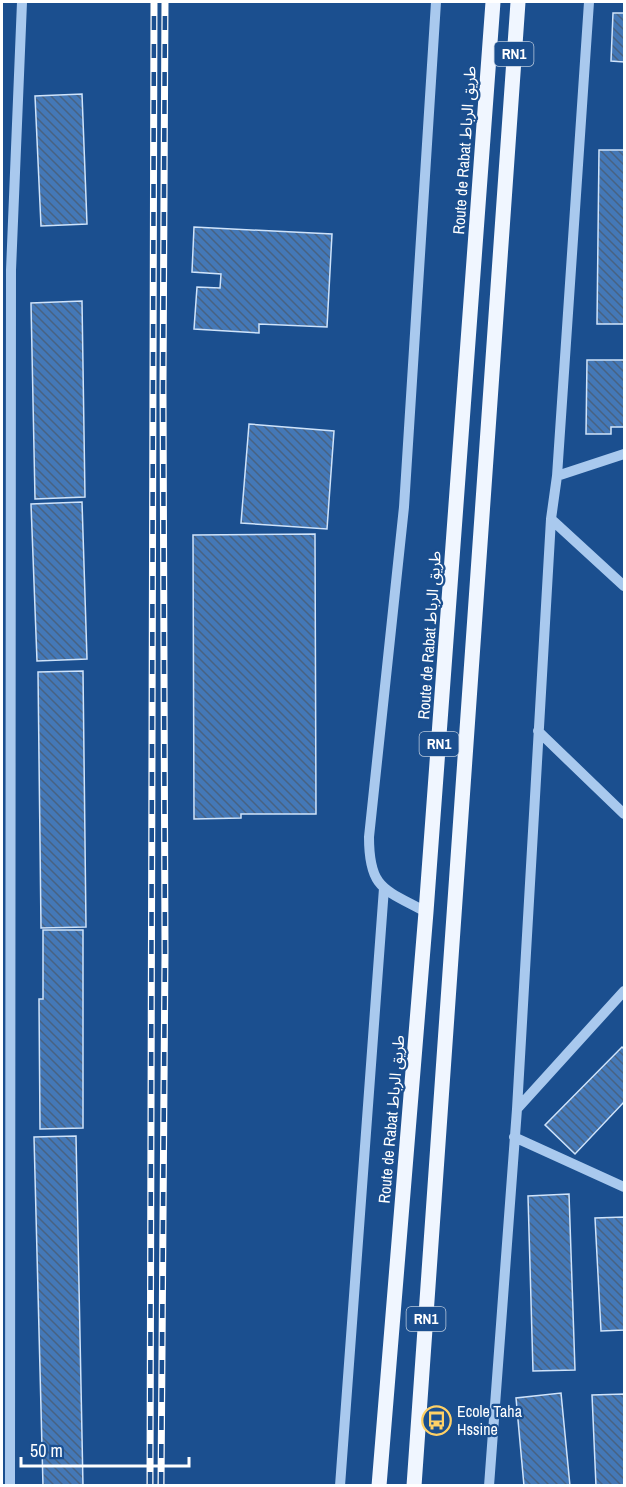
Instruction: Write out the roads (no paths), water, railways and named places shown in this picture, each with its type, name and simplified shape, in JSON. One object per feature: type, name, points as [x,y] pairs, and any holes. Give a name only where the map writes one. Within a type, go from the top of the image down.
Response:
[{"type":"main road","name":"Route de Rabat طريق الرباط","points":[[379,1485],[426,912],[493,2]]},
{"type":"main road","name":"RN1","points":[[414,1485],[518,2]]},
{"type":"street","points":[[10,1485],[6,1346],[6,270],[22,2]]},
{"type":"street","points":[[426,912],[384,888],[374,879],[369,863],[369,837],[404,507],[436,2]]},
{"type":"street","points":[[489,1485],[517,1109],[550,519],[557,476],[589,2]]},
{"type":"street","points":[[557,476],[624,454]]},
{"type":"street","points":[[550,519],[624,586]]},
{"type":"street","points":[[538,731],[624,814]]},
{"type":"street","points":[[340,1485],[384,888]]},
{"type":"street","points":[[517,1109],[624,991]]},
{"type":"street","points":[[514,1137],[624,1187]]},
{"type":"railway","points":[[150,1486],[154,2]]},
{"type":"railway","points":[[161,1486],[165,952],[163,388],[165,2]]},
{"type":"place","name":"Ecole Taha Hssine","points":[[436,1420]]}]
